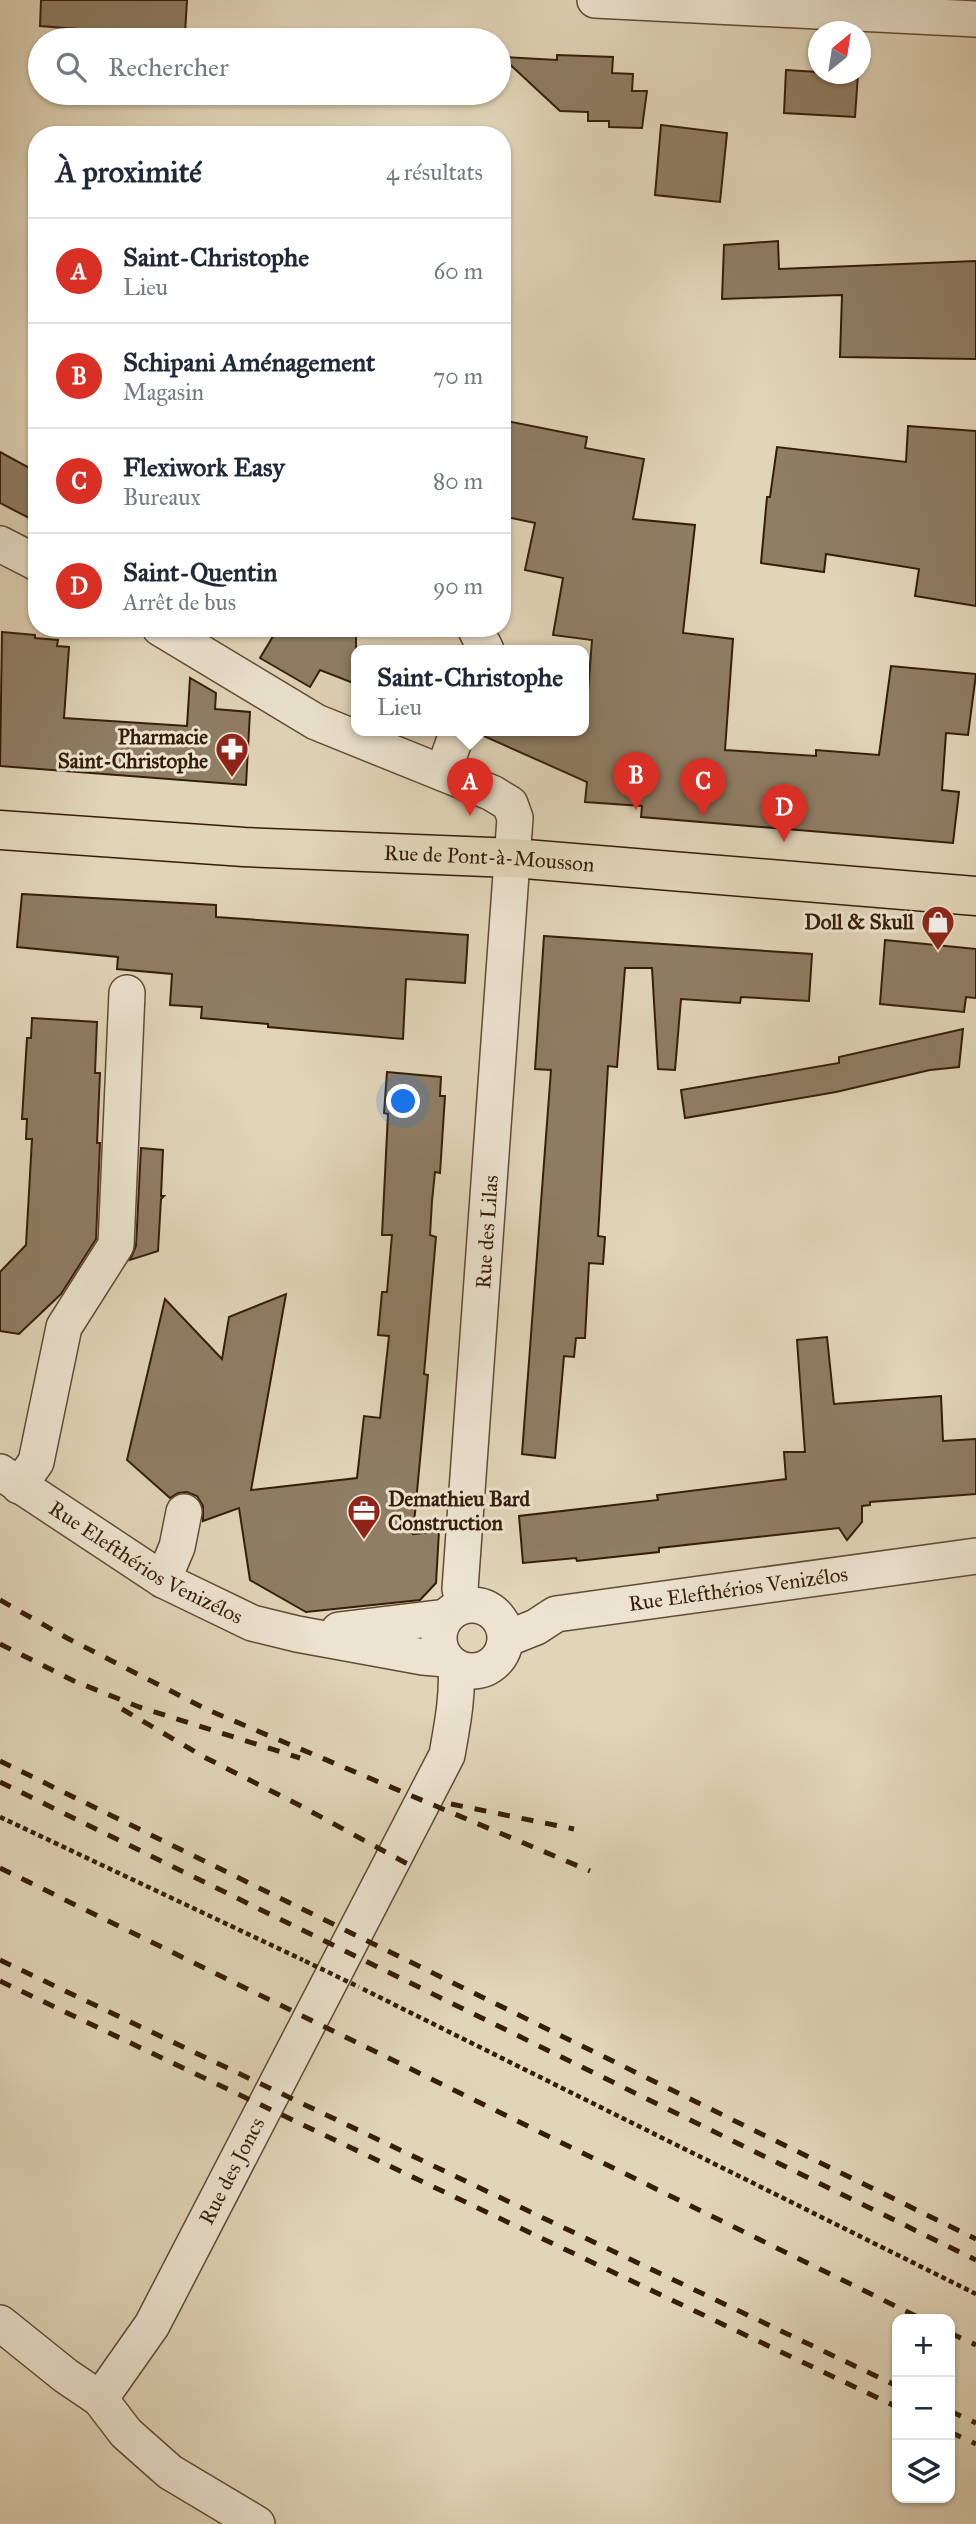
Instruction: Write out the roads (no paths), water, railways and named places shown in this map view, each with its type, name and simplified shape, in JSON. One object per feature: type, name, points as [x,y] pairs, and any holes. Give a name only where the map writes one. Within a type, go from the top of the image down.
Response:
[{"type":"main road","name":"Rue de Pont-à-Mousson","points":[[0,830],[244,847],[513,858],[976,896]]},
{"type":"street","points":[[595,0],[729,3],[976,19]]},
{"type":"street","points":[[0,544],[28,558]]},
{"type":"street","points":[[175,637],[316,722],[443,773],[456,736]]},
{"type":"street","name":"Rue des Lilas","points":[[443,773],[492,793],[510,804],[515,818],[460,1589],[455,1611]]},
{"type":"street","points":[[9,1479],[36,1462],[64,1327],[116,1245],[127,992]]},
{"type":"street","name":"Rue Elefthérios Venizélos","points":[[9,1479],[163,1580],[252,1623],[463,1665]]},
{"type":"street","points":[[163,1580],[177,1547],[184,1512]]},
{"type":"street","name":"Rue Elefthérios Venizélos","points":[[506,1639],[536,1627],[556,1614],[976,1556]]},
{"type":"street","points":[[474,1604],[493,1612],[505,1628],[506,1639],[500,1656],[463,1665],[441,1649],[440,1627],[455,1611],[474,1604]]},
{"type":"street","name":"Rue Elefthérios Venizélos","points":[[298,1634],[455,1611]]},
{"type":"street","name":"Rue des Joncs","points":[[100,2399],[152,2325],[447,1755],[465,1740],[477,1711],[463,1665]]},
{"type":"street","points":[[0,2323],[66,2376],[100,2399],[126,2433],[170,2472],[257,2524]]},
{"type":"railway","points":[[0,1600],[67,1638],[208,1710],[590,1871]]},
{"type":"railway","points":[[0,1644],[74,1681],[139,1707],[300,1758]]},
{"type":"railway","points":[[122,1709],[204,1757],[415,1868]]},
{"type":"railway","points":[[0,1761],[976,2239]]},
{"type":"railway","points":[[0,1782],[976,2260]]},
{"type":"railway","points":[[451,1804],[574,1829]]},
{"type":"railway","points":[[0,1868],[912,2314]]},
{"type":"railway","points":[[0,1960],[892,2384]]},
{"type":"railway","points":[[0,1981],[892,2405]]},
{"type":"railway","points":[[955,2335],[976,2345]]},
{"type":"railway","points":[[955,2413],[976,2423]]},
{"type":"railway","points":[[955,2434],[976,2444]]},
{"type":"place","name":"Pharmacie Saint-Christophe","points":[[232,779]]},
{"type":"place","name":"Schipani Aménagement","points":[[636,810]]},
{"type":"place","name":"Saint-Christophe","points":[[470,816]]},
{"type":"place","name":"Flexiwork Easy","points":[[703,816]]},
{"type":"place","name":"Saint-Quentin","points":[[784,842]]},
{"type":"place","name":"Doll & Skull","points":[[938,952]]},
{"type":"place","name":"Demathieu Bard Construction","points":[[364,1541]]}]
